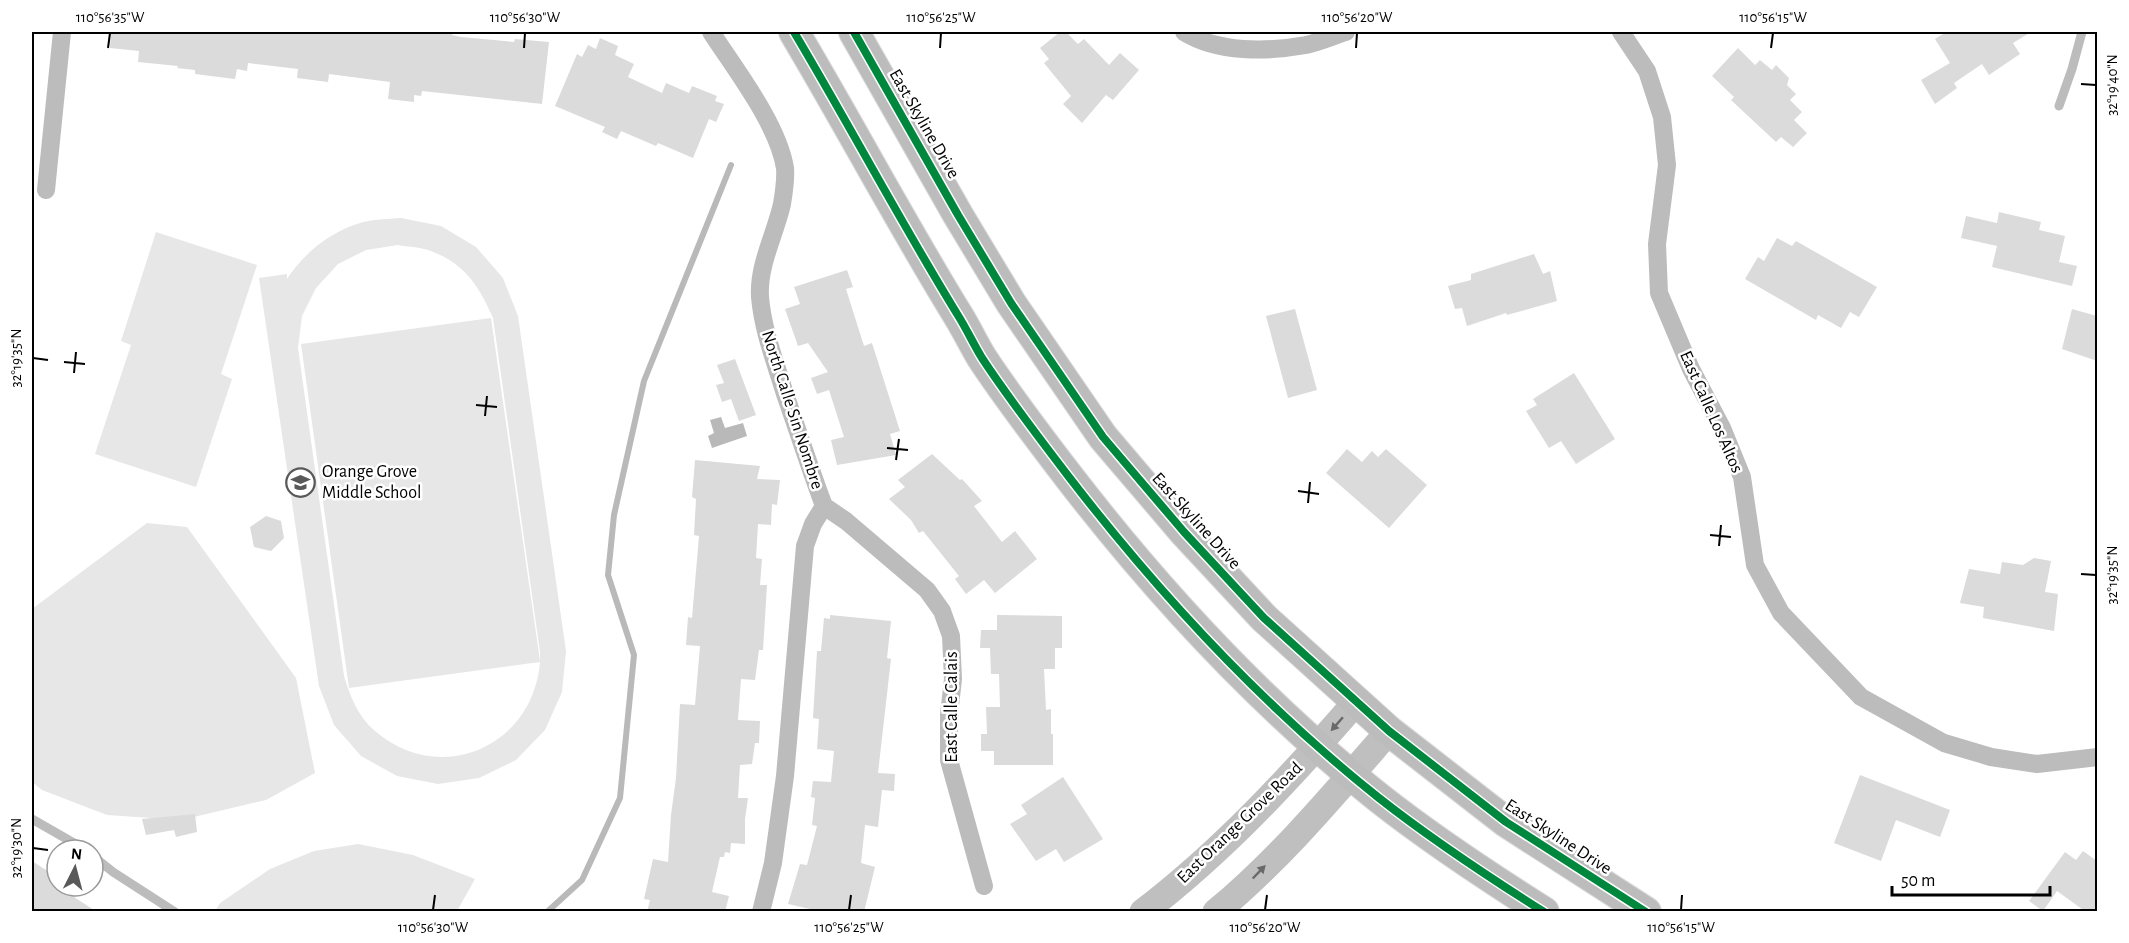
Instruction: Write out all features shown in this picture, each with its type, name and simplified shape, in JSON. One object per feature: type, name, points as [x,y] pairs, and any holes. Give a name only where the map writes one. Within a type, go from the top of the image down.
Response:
[{"type":"main road","points":[[794,32],[915,246],[981,356],[1039,438],[1117,539],[1267,701],[1317,747],[1380,798],[1473,867],[1544,912]]},
{"type":"main road","name":"East Skyline Drive","points":[[854,32],[1011,303],[1103,437],[1184,532],[1264,618],[1389,731],[1506,822],[1646,912]]},
{"type":"main road","name":"East Orange Grove Road","points":[[1143,912],[1212,855],[1317,747],[1356,702]]},
{"type":"main road","points":[[1216,912],[1237,894],[1312,818],[1389,731]]},
{"type":"street","points":[[46,190],[62,32]]},
{"type":"street","name":"North Calle Sin Nombre","points":[[711,32],[759,107],[778,144],[785,168],[780,213],[760,278],[760,298],[764,330],[824,506],[813,524],[805,546],[785,776],[773,863],[761,912]]},
{"type":"street","points":[[1184,32],[1199,41],[1250,50],[1307,45],[1346,32]]},
{"type":"street","name":"East Calle Los Altos","points":[[1621,32],[1647,71],[1662,117],[1667,165],[1657,244],[1659,293],[1691,369],[1722,428],[1742,477],[1755,565],[1781,613],[1861,697],[1944,743],[1991,757],[2037,764],[2097,757]]},
{"type":"street","name":"East Calle Calais","points":[[824,506],[846,521],[927,590],[942,611],[951,636],[953,679],[949,715],[949,760],[984,886]]},
{"type":"lane","points":[[2058,106],[2072,69],[2082,32]]},
{"type":"lane","points":[[32,819],[65,838]]},
{"type":"lane","points":[[105,866],[175,912]]},
{"type":"shaded area","points":[[401,218],[441,226],[476,247],[503,278],[518,316],[566,651],[562,692],[545,730],[516,760],[479,778],[438,784],[397,776],[361,756],[334,725],[319,686],[259,278],[287,274],[287,279],[310,252],[328,238],[349,227],[375,220]],"holes":[[[398,245],[427,250],[453,262],[476,286],[493,318],[540,661],[491,318],[301,344],[349,688],[540,662],[534,692],[520,717],[502,736],[479,749],[454,756],[427,756],[400,748],[369,725],[359,713],[349,691],[344,676],[298,348],[302,316],[316,288],[338,264],[366,250]]]},
{"type":"shaded area","points":[[156,232],[257,265],[221,374],[232,379],[196,487],[95,454],[131,345],[121,341]]},
{"type":"shaded area","points":[[721,417],[725,428],[743,423],[747,436],[712,448],[708,436],[714,433],[710,420]]},
{"type":"shaded area","points":[[147,523],[187,527],[296,678],[315,773],[266,800],[181,820],[107,815],[42,790],[32,782],[32,609]]},
{"type":"shaded area","points":[[358,844],[413,855],[475,879],[457,911],[215,911],[220,903],[270,869],[314,851]]},
{"type":"building","points":[[111,32],[453,32],[452,35],[461,37],[514,42],[515,39],[549,42],[542,104],[422,91],[421,96],[414,95],[414,102],[388,99],[390,82],[329,74],[328,82],[297,78],[298,69],[248,63],[247,71],[237,69],[235,79],[195,74],[195,70],[177,68],[178,66],[138,62],[139,51],[110,48]]},
{"type":"building","points":[[1060,32],[1066,32],[1078,44],[1084,39],[1109,65],[1120,53],[1139,70],[1113,100],[1106,95],[1082,123],[1063,104],[1071,96],[1044,63],[1049,59],[1040,48]]},
{"type":"building","points":[[1946,32],[2031,32],[2013,43],[2020,54],[1989,75],[1982,64],[1954,83],[1957,88],[1935,104],[1921,80],[1950,63],[1935,39]]},
{"type":"building","points":[[600,38],[618,46],[615,55],[634,64],[628,77],[662,93],[666,83],[689,93],[692,86],[717,96],[715,101],[724,104],[716,122],[709,119],[693,158],[621,131],[617,139],[602,132],[605,127],[555,106],[577,54],[582,57],[588,45],[596,49]]},
{"type":"building","points":[[1738,48],[1755,65],[1760,60],[1772,70],[1776,65],[1789,78],[1787,85],[1796,94],[1790,100],[1802,112],[1794,120],[1807,133],[1793,147],[1781,137],[1776,142],[1731,100],[1734,97],[1712,76]]},
{"type":"building","points":[[1999,212],[2041,222],[2039,230],[2065,236],[2059,262],[2077,266],[2072,286],[1992,267],[1997,246],[1961,238],[1966,216],[1997,223]]},
{"type":"building","points":[[1777,238],[1792,246],[1796,241],[1877,287],[1859,317],[1850,312],[1841,328],[1818,315],[1816,320],[1745,279],[1758,257],[1764,261]]},
{"type":"building","points":[[1534,254],[1543,274],[1550,271],[1557,301],[1507,315],[1506,313],[1467,326],[1462,308],[1455,309],[1448,286],[1471,280],[1471,274]]},
{"type":"building","points":[[847,270],[853,287],[846,289],[864,346],[872,343],[900,431],[890,434],[896,455],[837,465],[831,440],[844,437],[829,390],[817,394],[811,378],[828,372],[808,343],[798,346],[785,309],[800,304],[794,287]]},
{"type":"building","points":[[1295,309],[1317,390],[1288,398],[1266,316]]},
{"type":"building","points":[[2072,309],[2097,316],[2097,361],[2062,349]]},
{"type":"building","points":[[735,359],[756,415],[739,421],[731,399],[722,402],[716,385],[724,383],[717,365]]},
{"type":"building","points":[[1574,373],[1615,439],[1576,464],[1561,441],[1549,448],[1526,411],[1537,405],[1533,399]]},
{"type":"building","points":[[1347,449],[1362,462],[1372,451],[1378,457],[1386,449],[1427,485],[1389,528],[1326,473]]},
{"type":"building","points":[[932,454],[960,480],[962,479],[982,501],[974,506],[1002,542],[1015,531],[1037,559],[995,593],[984,580],[966,594],[955,579],[959,576],[923,531],[919,533],[911,520],[889,499],[905,487],[898,480]]},
{"type":"building","points":[[695,460],[760,466],[757,479],[780,480],[777,505],[772,504],[771,525],[758,524],[756,558],[762,559],[760,585],[767,585],[763,650],[759,650],[755,680],[741,679],[738,720],[760,721],[759,743],[755,743],[752,764],[740,765],[738,798],[748,798],[745,844],[731,843],[730,853],[725,852],[724,857],[720,857],[712,892],[729,896],[725,912],[647,912],[650,900],[644,899],[653,859],[668,862],[680,704],[695,705],[700,646],[686,645],[688,617],[692,618],[699,536],[694,535],[696,499],[692,497]]},
{"type":"building","points":[[266,516],[281,521],[284,538],[271,551],[254,547],[250,527]]},
{"type":"building","points":[[2034,558],[2051,561],[2045,592],[2058,594],[2054,631],[1983,618],[1984,607],[1960,603],[1969,569],[2000,574],[2002,562],[2023,565]]},
{"type":"building","points":[[830,615],[891,621],[887,658],[891,659],[878,773],[895,774],[894,791],[882,790],[878,827],[865,825],[861,863],[875,867],[864,912],[809,912],[810,909],[788,904],[800,864],[807,865],[817,826],[812,825],[815,798],[811,797],[813,781],[831,782],[834,751],[817,749],[819,719],[813,718],[817,651],[821,651],[824,618],[830,619]]},
{"type":"building","points":[[997,615],[1062,616],[1062,648],[1055,648],[1055,669],[1044,669],[1046,710],[1051,709],[1053,765],[994,765],[994,751],[981,751],[981,734],[987,734],[986,707],[1000,707],[999,674],[991,674],[990,648],[980,648],[981,630],[997,630]]},
{"type":"building","points":[[1860,775],[1950,810],[1940,837],[1896,820],[1881,861],[1834,843]]},
{"type":"building","points":[[1063,777],[1103,839],[1064,862],[1056,849],[1036,861],[1010,824],[1027,814],[1021,805]]},
{"type":"building","points":[[195,814],[197,832],[176,837],[174,830],[146,835],[142,819]]},
{"type":"building","points":[[2083,851],[2097,861],[2097,912],[2086,912],[2057,891],[2043,911],[2029,901],[2065,852],[2076,860]]},
{"type":"building","points":[[32,861],[45,869],[45,898],[75,898],[97,912],[32,912]]},
{"type":"waterway","points":[[547,912],[582,880],[620,798],[634,655],[608,575],[614,515],[644,381],[731,165]]},
{"type":"cycle path","points":[[794,32],[982,358],[1047,448],[1139,564],[1253,687],[1336,762],[1419,828],[1544,912]]},
{"type":"cycle path","points":[[854,32],[1011,303],[1103,437],[1184,532],[1264,618],[1389,731],[1506,822],[1646,912]]},
{"type":"place","name":"Orange Grove Middle School","points":[[301,482]]}]
